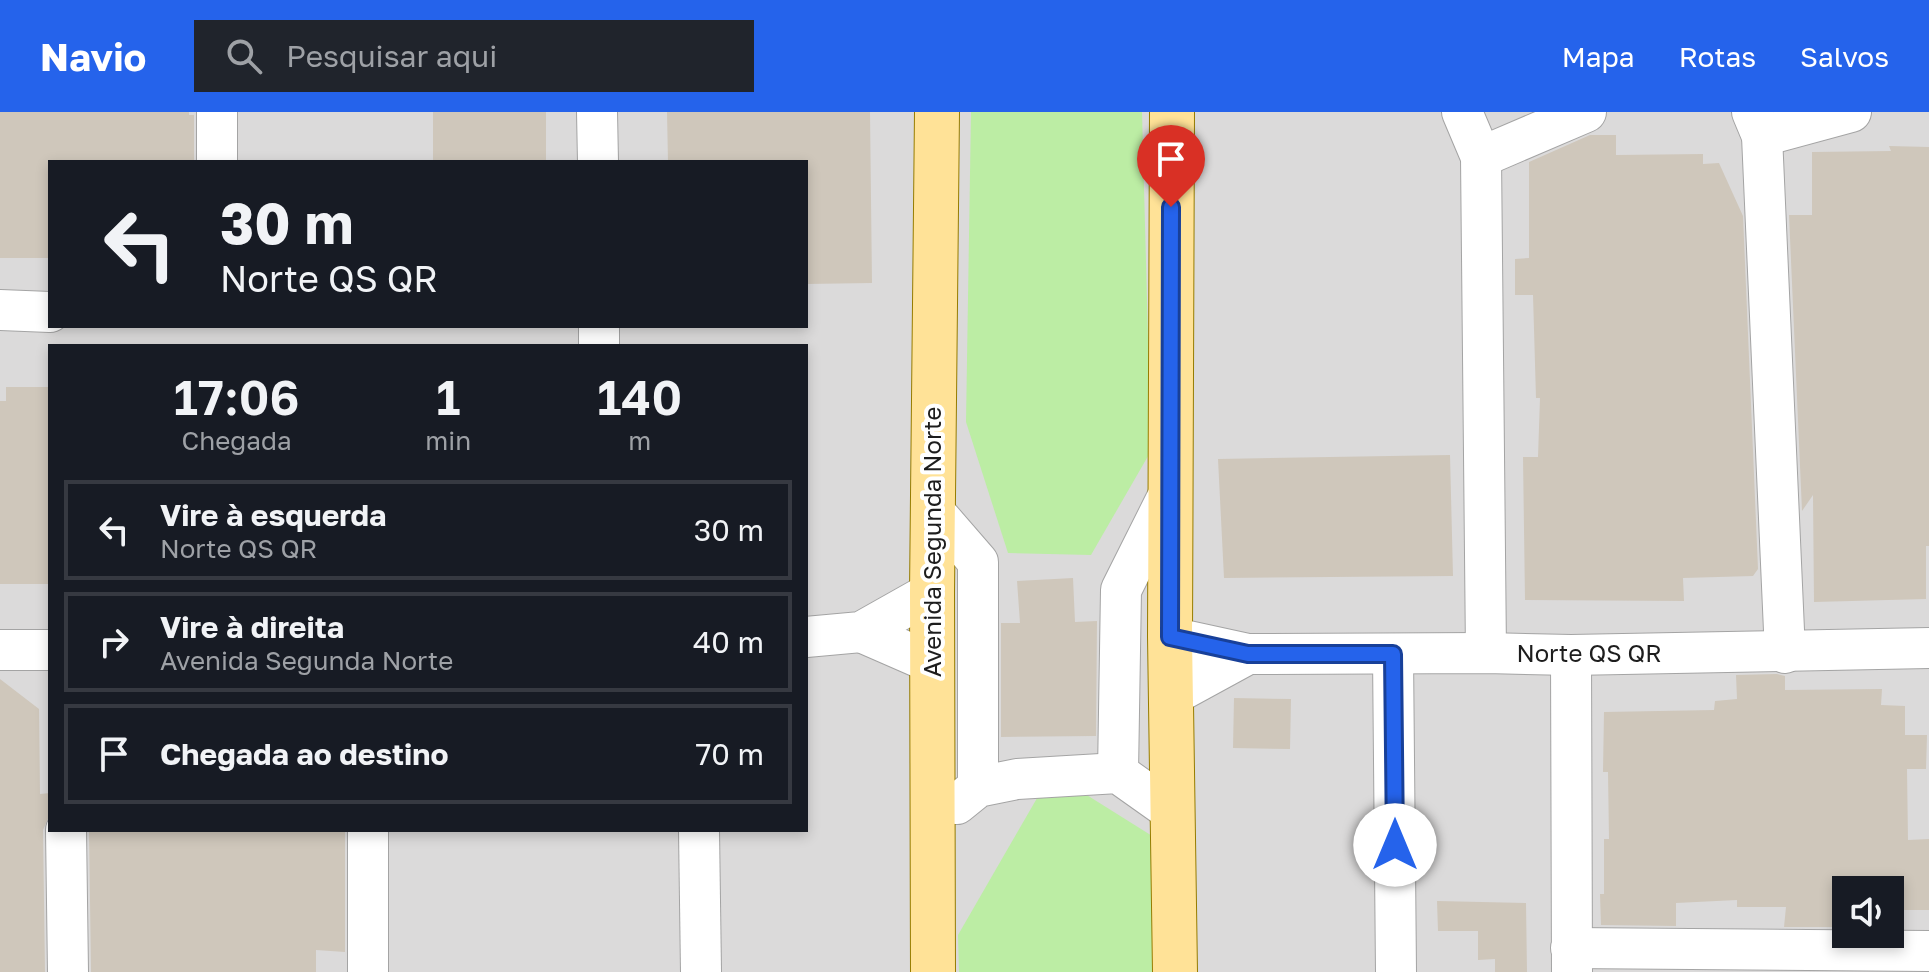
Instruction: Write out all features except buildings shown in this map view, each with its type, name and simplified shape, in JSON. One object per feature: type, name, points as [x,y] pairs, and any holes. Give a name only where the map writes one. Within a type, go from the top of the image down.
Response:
[{"type":"main road","name":"Avenida Segunda Norte","points":[[933,972],[930,825],[937,112]]},
{"type":"main road","points":[[1172,112],[1170,637],[1175,972]]},
{"type":"street","points":[[217,112],[217,160]]},
{"type":"street","points":[[597,112],[598,160]]},
{"type":"street","points":[[1462,112],[1481,157],[1486,653]]},
{"type":"street","points":[[1481,157],[1586,112]]},
{"type":"street","points":[[1785,653],[1757,124],[1851,112]]},
{"type":"street","points":[[0,310],[48,312]]},
{"type":"street","points":[[1118,773],[1121,590],[1170,492]]},
{"type":"street","points":[[932,509],[978,562],[978,787]]},
{"type":"street","points":[[808,637],[861,632],[932,592]]},
{"type":"street","points":[[861,632],[932,663]]},
{"type":"street","name":"Norte QS QR","points":[[1170,637],[1248,654],[1571,655],[1929,648]]},
{"type":"street","points":[[0,650],[48,650]]},
{"type":"street","name":"Norte QS QR","points":[[1171,696],[1248,654]]},
{"type":"street","points":[[1393,654],[1396,972]]},
{"type":"street","points":[[1571,655],[1571,960],[1929,951]]},
{"type":"street","points":[[930,825],[978,787],[1043,776],[1118,773],[1173,812]]},
{"type":"street","points":[[66,832],[68,972]]},
{"type":"street","points":[[368,832],[368,972]]},
{"type":"street","points":[[699,832],[701,972]]},
{"type":"shaded area","points":[[0,112],[1929,112],[1929,972],[0,972]]},
{"type":"green space","points":[[971,112],[1142,112],[1151,451],[1091,555],[1008,553],[966,422]]},
{"type":"green space","points":[[1082,792],[1157,839],[1158,972],[959,972],[958,935],[1040,793]]},
{"type":"route","points":[[1171,207],[1170,637],[1248,654],[1393,654],[1395,845]]}]
